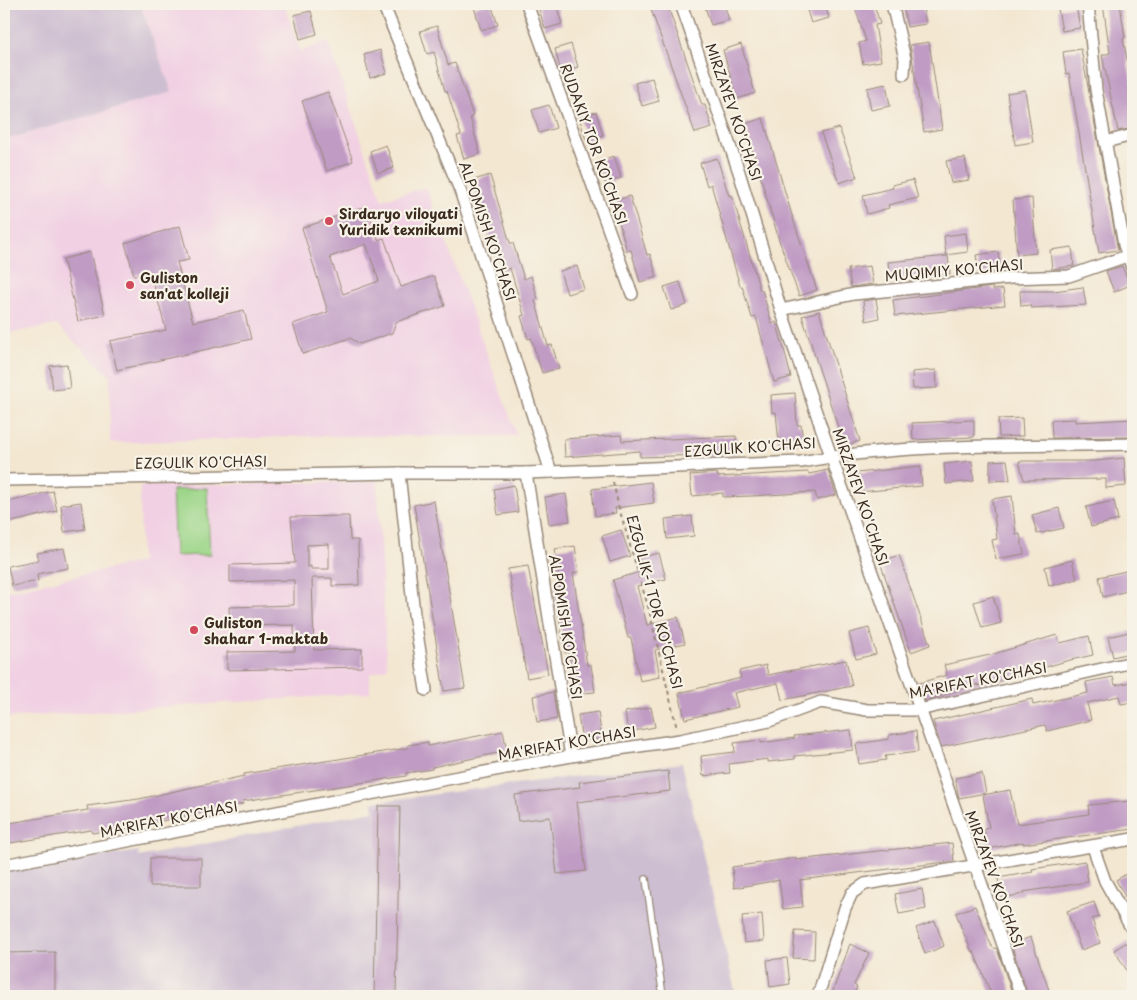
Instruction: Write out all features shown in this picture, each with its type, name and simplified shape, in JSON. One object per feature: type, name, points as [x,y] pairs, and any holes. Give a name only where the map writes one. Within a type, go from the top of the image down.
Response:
[{"type":"street","name":"ALPOMISH KO'CHASI","points":[[384,4],[460,190],[552,472]]},
{"type":"street","name":"RUDAKIY TOR KO'CHASI","points":[[527,4],[632,294]]},
{"type":"street","name":"MIRZAYEV KO'CHASI","points":[[681,4],[739,172],[781,310],[831,456],[974,867],[1021,996]]},
{"type":"street","points":[[892,4],[905,59],[904,74]]},
{"type":"street","points":[[1088,4],[1096,90],[1105,142],[1133,270]]},
{"type":"street","points":[[1105,142],[1133,135]]},
{"type":"street","name":"MUQIMIY KO'CHASI","points":[[781,310],[854,294],[1011,278],[1069,276],[1128,248]]},
{"type":"street","name":"EZGULIK KO'CHASI","points":[[4,480],[399,473],[526,473],[801,462],[831,456],[904,449],[1133,444]]},
{"type":"street","points":[[399,473],[414,614],[426,690]]},
{"type":"street","name":"ALPOMISH KO'CHASI","points":[[526,473],[571,756]]},
{"type":"street","name":"MA'RIFAT KO'CHASI","points":[[4,865],[571,756],[680,740],[769,721],[821,702],[867,710],[919,710],[1133,662]]},
{"type":"street","points":[[818,996],[845,908],[852,893],[866,884],[1133,839]]},
{"type":"street","points":[[1093,847],[1106,880],[1133,930]]},
{"type":"lane","points":[[646,879],[663,996]]},
{"type":"path","name":"EZGULIK-1 TOR KO'CHASI","points":[[611,470],[619,508],[649,610],[680,740]]},
{"type":"shaded area","points":[[4,4],[140,4],[172,92],[4,140]]},
{"type":"shaded area","points":[[140,4],[284,4],[300,52],[328,41],[382,200],[426,187],[517,436],[311,436],[110,443],[110,376],[57,325],[4,334],[4,140],[172,92]]},
{"type":"shaded area","name":"Guliston shahar 1-maktab","points":[[377,481],[387,668],[370,674],[370,693],[4,718],[4,592],[141,562],[140,486]]},
{"type":"shaded area","points":[[682,763],[736,996],[4,996],[4,871],[139,851],[138,857],[374,811],[373,802]]},
{"type":"green space","points":[[207,488],[210,555],[175,556],[172,490]]},
{"type":"building","points":[[491,4],[498,25],[481,30],[474,7]]},
{"type":"building","points":[[556,4],[562,24],[545,29],[538,6]]},
{"type":"building","points":[[649,4],[667,4],[702,105],[705,105],[712,128],[695,133]]},
{"type":"building","points":[[704,4],[724,4],[729,20],[711,25]]},
{"type":"building","points":[[805,4],[825,4],[829,18],[811,23]]},
{"type":"building","points":[[874,4],[880,24],[875,25],[881,61],[863,64],[859,43],[866,41],[855,8]]},
{"type":"building","points":[[922,4],[926,24],[907,27],[903,5]]},
{"type":"building","points":[[1103,4],[1120,4],[1125,38],[1123,39],[1133,89],[1133,128],[1118,131],[1102,55],[1110,53]]},
{"type":"building","points":[[1076,6],[1080,28],[1062,31],[1058,9]]},
{"type":"building","points":[[311,11],[317,34],[300,39],[294,15]]},
{"type":"building","points":[[437,26],[448,65],[455,63],[473,116],[470,117],[480,154],[464,159],[457,136],[461,135],[447,91],[445,91],[434,52],[427,54],[420,31]]},
{"type":"building","points":[[929,42],[942,129],[924,132],[910,45]]},
{"type":"building","points":[[571,44],[578,67],[561,72],[555,49]]},
{"type":"building","points":[[741,44],[755,93],[737,99],[723,50]]},
{"type":"building","points":[[1081,49],[1118,250],[1099,253],[1069,73],[1066,74],[1063,52]]},
{"type":"building","points":[[380,50],[387,73],[370,78],[364,55]]},
{"type":"building","points":[[652,78],[659,101],[642,106],[635,83]]},
{"type":"building","points":[[886,84],[890,106],[871,110],[867,88]]},
{"type":"building","points":[[1025,90],[1033,142],[1015,145],[1007,93]]},
{"type":"building","points":[[328,92],[353,161],[327,171],[302,101]]},
{"type":"building","points":[[549,105],[556,128],[539,133],[532,110]]},
{"type":"building","points":[[596,112],[603,135],[586,140],[579,117]]},
{"type":"building","points":[[763,118],[794,222],[817,290],[799,296],[779,240],[745,124]]},
{"type":"building","points":[[839,128],[857,177],[839,183],[821,133]]},
{"type":"building","points":[[386,145],[394,168],[378,173],[370,151]]},
{"type":"building","points":[[614,156],[621,178],[605,183],[598,161]]},
{"type":"building","points":[[717,158],[729,196],[732,195],[772,324],[776,322],[791,377],[774,382],[756,317],[752,318],[742,286],[740,286],[711,184],[707,186],[700,163]]},
{"type":"building","points":[[965,158],[969,180],[951,183],[946,161]]},
{"type":"building","points":[[490,175],[510,243],[513,243],[524,279],[531,276],[538,299],[535,300],[548,346],[552,345],[559,368],[542,373],[531,338],[528,339],[521,316],[524,315],[510,268],[503,271],[493,238],[491,239],[474,180]]},
{"type":"building","points":[[913,180],[918,198],[888,205],[889,208],[867,214],[863,195],[893,188],[892,185]]},
{"type":"building","points":[[630,196],[647,255],[650,254],[657,277],[640,282],[631,250],[627,251],[613,201]]},
{"type":"building","points":[[1032,198],[1036,253],[1017,255],[1013,200]]},
{"type":"building","points":[[367,206],[378,240],[384,238],[401,287],[434,276],[445,306],[396,322],[392,333],[360,344],[350,338],[303,354],[293,324],[328,312],[302,228]],"holes":[[[366,244],[379,281],[343,294],[330,257]]]},
{"type":"building","points":[[180,226],[189,260],[177,262],[193,322],[244,310],[251,339],[117,370],[110,341],[166,330],[150,271],[134,275],[125,243]]},
{"type":"building","points":[[966,233],[968,252],[946,255],[944,236]]},
{"type":"building","points":[[1072,247],[1074,266],[1052,269],[1050,250]]},
{"type":"building","points":[[90,252],[105,315],[78,321],[63,259]]},
{"type":"building","points":[[998,252],[1001,271],[979,274],[976,255]]},
{"type":"building","points":[[948,256],[950,274],[890,280],[888,262]]},
{"type":"building","points":[[577,266],[584,289],[567,294],[560,271]]},
{"type":"building","points":[[870,266],[873,284],[851,287],[848,269]]},
{"type":"building","points":[[1122,266],[1130,285],[1114,292],[1106,271]]},
{"type":"building","points":[[680,282],[687,305],[671,310],[664,287]]},
{"type":"building","points":[[992,287],[993,290],[1003,289],[1005,305],[895,316],[893,300]]},
{"type":"building","points":[[1083,287],[1086,305],[1031,308],[1030,305],[1021,306],[1020,291],[1054,291]]},
{"type":"building","points":[[876,299],[879,318],[866,321],[863,301]]},
{"type":"building","points":[[819,311],[860,441],[844,446],[802,316]]},
{"type":"building","points":[[67,364],[70,388],[53,390],[50,366]]},
{"type":"building","points":[[936,370],[937,388],[913,389],[912,372]]},
{"type":"building","points":[[795,393],[797,425],[801,425],[803,443],[779,444],[776,412],[772,413],[771,395]]},
{"type":"building","points":[[1022,418],[1023,436],[999,437],[998,419]]},
{"type":"building","points":[[1075,419],[1075,422],[1133,419],[1133,437],[1052,438],[1051,420]]},
{"type":"building","points":[[974,420],[974,437],[913,440],[912,423]]},
{"type":"building","points":[[621,435],[622,441],[736,436],[737,454],[640,457],[640,451],[565,457],[564,439]]},
{"type":"building","points":[[1124,458],[1126,486],[1106,488],[1106,479],[1024,480],[1019,461],[1095,461]]},
{"type":"building","points":[[1007,460],[1010,480],[990,481],[990,461]]},
{"type":"building","points":[[972,461],[974,481],[946,484],[944,464]]},
{"type":"building","points":[[920,466],[922,486],[859,492],[857,473]]},
{"type":"building","points":[[828,470],[836,495],[817,500],[815,492],[723,497],[723,493],[692,496],[690,475],[717,473],[718,477],[808,472],[809,474]]},
{"type":"building","points":[[651,482],[654,503],[615,508],[616,513],[595,516],[592,489]]},
{"type":"building","points":[[514,485],[518,512],[498,515],[494,489]]},
{"type":"building","points":[[53,491],[57,511],[4,524],[4,503]]},
{"type":"building","points":[[566,494],[570,521],[549,524],[545,497]]},
{"type":"building","points":[[1012,496],[1016,535],[1020,534],[1024,554],[996,559],[992,540],[997,539],[992,499]]},
{"type":"building","points":[[434,501],[465,688],[444,691],[414,505]]},
{"type":"building","points":[[1114,501],[1118,520],[1091,527],[1086,507]]},
{"type":"building","points":[[81,502],[85,529],[64,532],[61,505]]},
{"type":"building","points":[[1059,508],[1064,528],[1037,534],[1032,515]]},
{"type":"building","points":[[349,516],[350,540],[358,540],[359,585],[332,586],[332,578],[312,578],[314,650],[362,649],[362,667],[227,670],[227,652],[295,651],[294,625],[230,626],[229,607],[294,605],[294,580],[230,582],[230,565],[295,563],[291,517]],"holes":[[[329,544],[329,569],[311,569],[311,566],[307,567],[307,545]]]},
{"type":"building","points":[[692,516],[694,536],[667,539],[665,519]]},
{"type":"building","points":[[621,530],[630,556],[610,562],[602,536]]},
{"type":"building","points":[[575,546],[579,572],[573,573],[587,665],[591,665],[595,692],[574,694],[569,652],[565,653],[554,588],[560,587],[555,549]]},
{"type":"building","points":[[64,548],[68,568],[37,574],[38,581],[12,586],[8,566],[39,560],[37,553]]},
{"type":"building","points":[[659,553],[666,579],[637,586],[647,625],[678,617],[685,643],[655,650],[660,677],[640,681],[631,638],[628,638],[613,580],[643,571],[639,558]]},
{"type":"building","points":[[899,555],[930,645],[911,652],[880,562]]},
{"type":"building","points":[[1072,560],[1077,579],[1049,586],[1045,567]]},
{"type":"building","points":[[528,566],[548,674],[527,678],[508,569]]},
{"type":"building","points":[[1126,571],[1131,590],[1103,597],[1099,577]]},
{"type":"building","points":[[993,596],[1001,623],[982,628],[974,602]]},
{"type":"building","points":[[869,628],[876,654],[856,659],[849,633]]},
{"type":"building","points":[[1133,631],[1133,652],[1113,657],[1108,637]]},
{"type":"building","points":[[1057,635],[1060,643],[1089,636],[1093,655],[1000,681],[978,686],[978,684],[925,701],[919,683],[947,675],[944,665],[990,655]]},
{"type":"building","points":[[846,660],[852,686],[782,700],[778,683],[734,693],[738,707],[685,719],[679,693],[741,678],[739,671],[766,665],[768,675]]},
{"type":"building","points":[[1113,677],[1115,685],[1133,682],[1133,702],[1121,704],[1119,696],[1087,703],[1091,720],[1047,731],[1045,725],[941,747],[933,721],[1032,699],[1033,705],[1088,693],[1086,682]]},
{"type":"building","points":[[553,692],[557,719],[537,722],[533,696]]},
{"type":"building","points":[[651,707],[655,727],[628,732],[625,712]]},
{"type":"building","points":[[598,712],[602,739],[582,741],[578,715]]},
{"type":"building","points":[[851,730],[853,750],[795,756],[795,759],[768,762],[768,759],[729,764],[730,773],[703,776],[701,756],[735,752],[734,743],[761,740],[761,743],[795,738],[794,736]]},
{"type":"building","points":[[503,731],[507,751],[432,767],[432,769],[406,773],[406,776],[243,801],[243,804],[138,826],[92,833],[91,830],[4,844],[4,825],[10,823],[88,810],[87,806],[139,799],[244,776],[244,774],[408,748],[408,745],[428,742],[428,746]]},
{"type":"building","points":[[916,731],[918,752],[885,756],[886,760],[859,764],[856,744],[889,739],[889,735]]},
{"type":"building","points":[[668,771],[670,791],[577,802],[586,871],[557,874],[550,817],[518,821],[515,795],[580,787],[579,782]]},
{"type":"building","points":[[982,773],[986,793],[959,798],[955,778]]},
{"type":"building","points":[[1010,790],[1017,824],[1089,814],[1088,805],[1130,801],[1133,829],[1023,844],[1023,842],[988,849],[984,829],[989,828],[983,795]]},
{"type":"building","points":[[378,806],[400,806],[396,996],[374,996]]},
{"type":"building","points":[[952,843],[954,861],[800,880],[803,907],[783,909],[779,880],[734,888],[732,867],[796,858],[796,860]]},
{"type":"building","points":[[150,858],[201,858],[201,886],[150,886]]},
{"type":"building","points":[[1085,861],[1088,882],[1023,892],[1024,894],[1001,898],[998,878],[1033,872],[1032,869]]},
{"type":"building","points":[[1133,870],[1133,896],[1127,900],[1116,880]]},
{"type":"building","points":[[922,889],[926,909],[899,914],[895,894]]},
{"type":"building","points":[[1094,902],[1099,917],[1092,919],[1100,943],[1081,950],[1067,911]]},
{"type":"building","points":[[975,906],[992,947],[997,949],[1013,996],[992,996],[974,952],[972,952],[961,927],[956,913]]},
{"type":"building","points":[[762,914],[764,941],[744,943],[742,916]]},
{"type":"building","points":[[935,921],[944,946],[925,954],[916,928]]},
{"type":"building","points":[[795,931],[815,932],[814,959],[793,958]]},
{"type":"building","points":[[1031,937],[1051,996],[1028,996],[1011,944]]},
{"type":"building","points":[[1127,942],[1133,953],[1133,980],[1114,950]]},
{"type":"building","points":[[850,944],[869,953],[854,985],[857,987],[853,996],[831,996]]},
{"type":"building","points":[[55,952],[55,996],[4,996],[4,953]]},
{"type":"building","points":[[787,958],[790,984],[770,987],[767,960]]},
{"type":"place","name":"Sirdaryo viloyati Yuridik texnikumi","points":[[329,221]]},
{"type":"place","name":"Guliston san'at kolleji","points":[[130,285]]},
{"type":"place","name":"Guliston shahar 1-maktab","points":[[194,630]]}]
